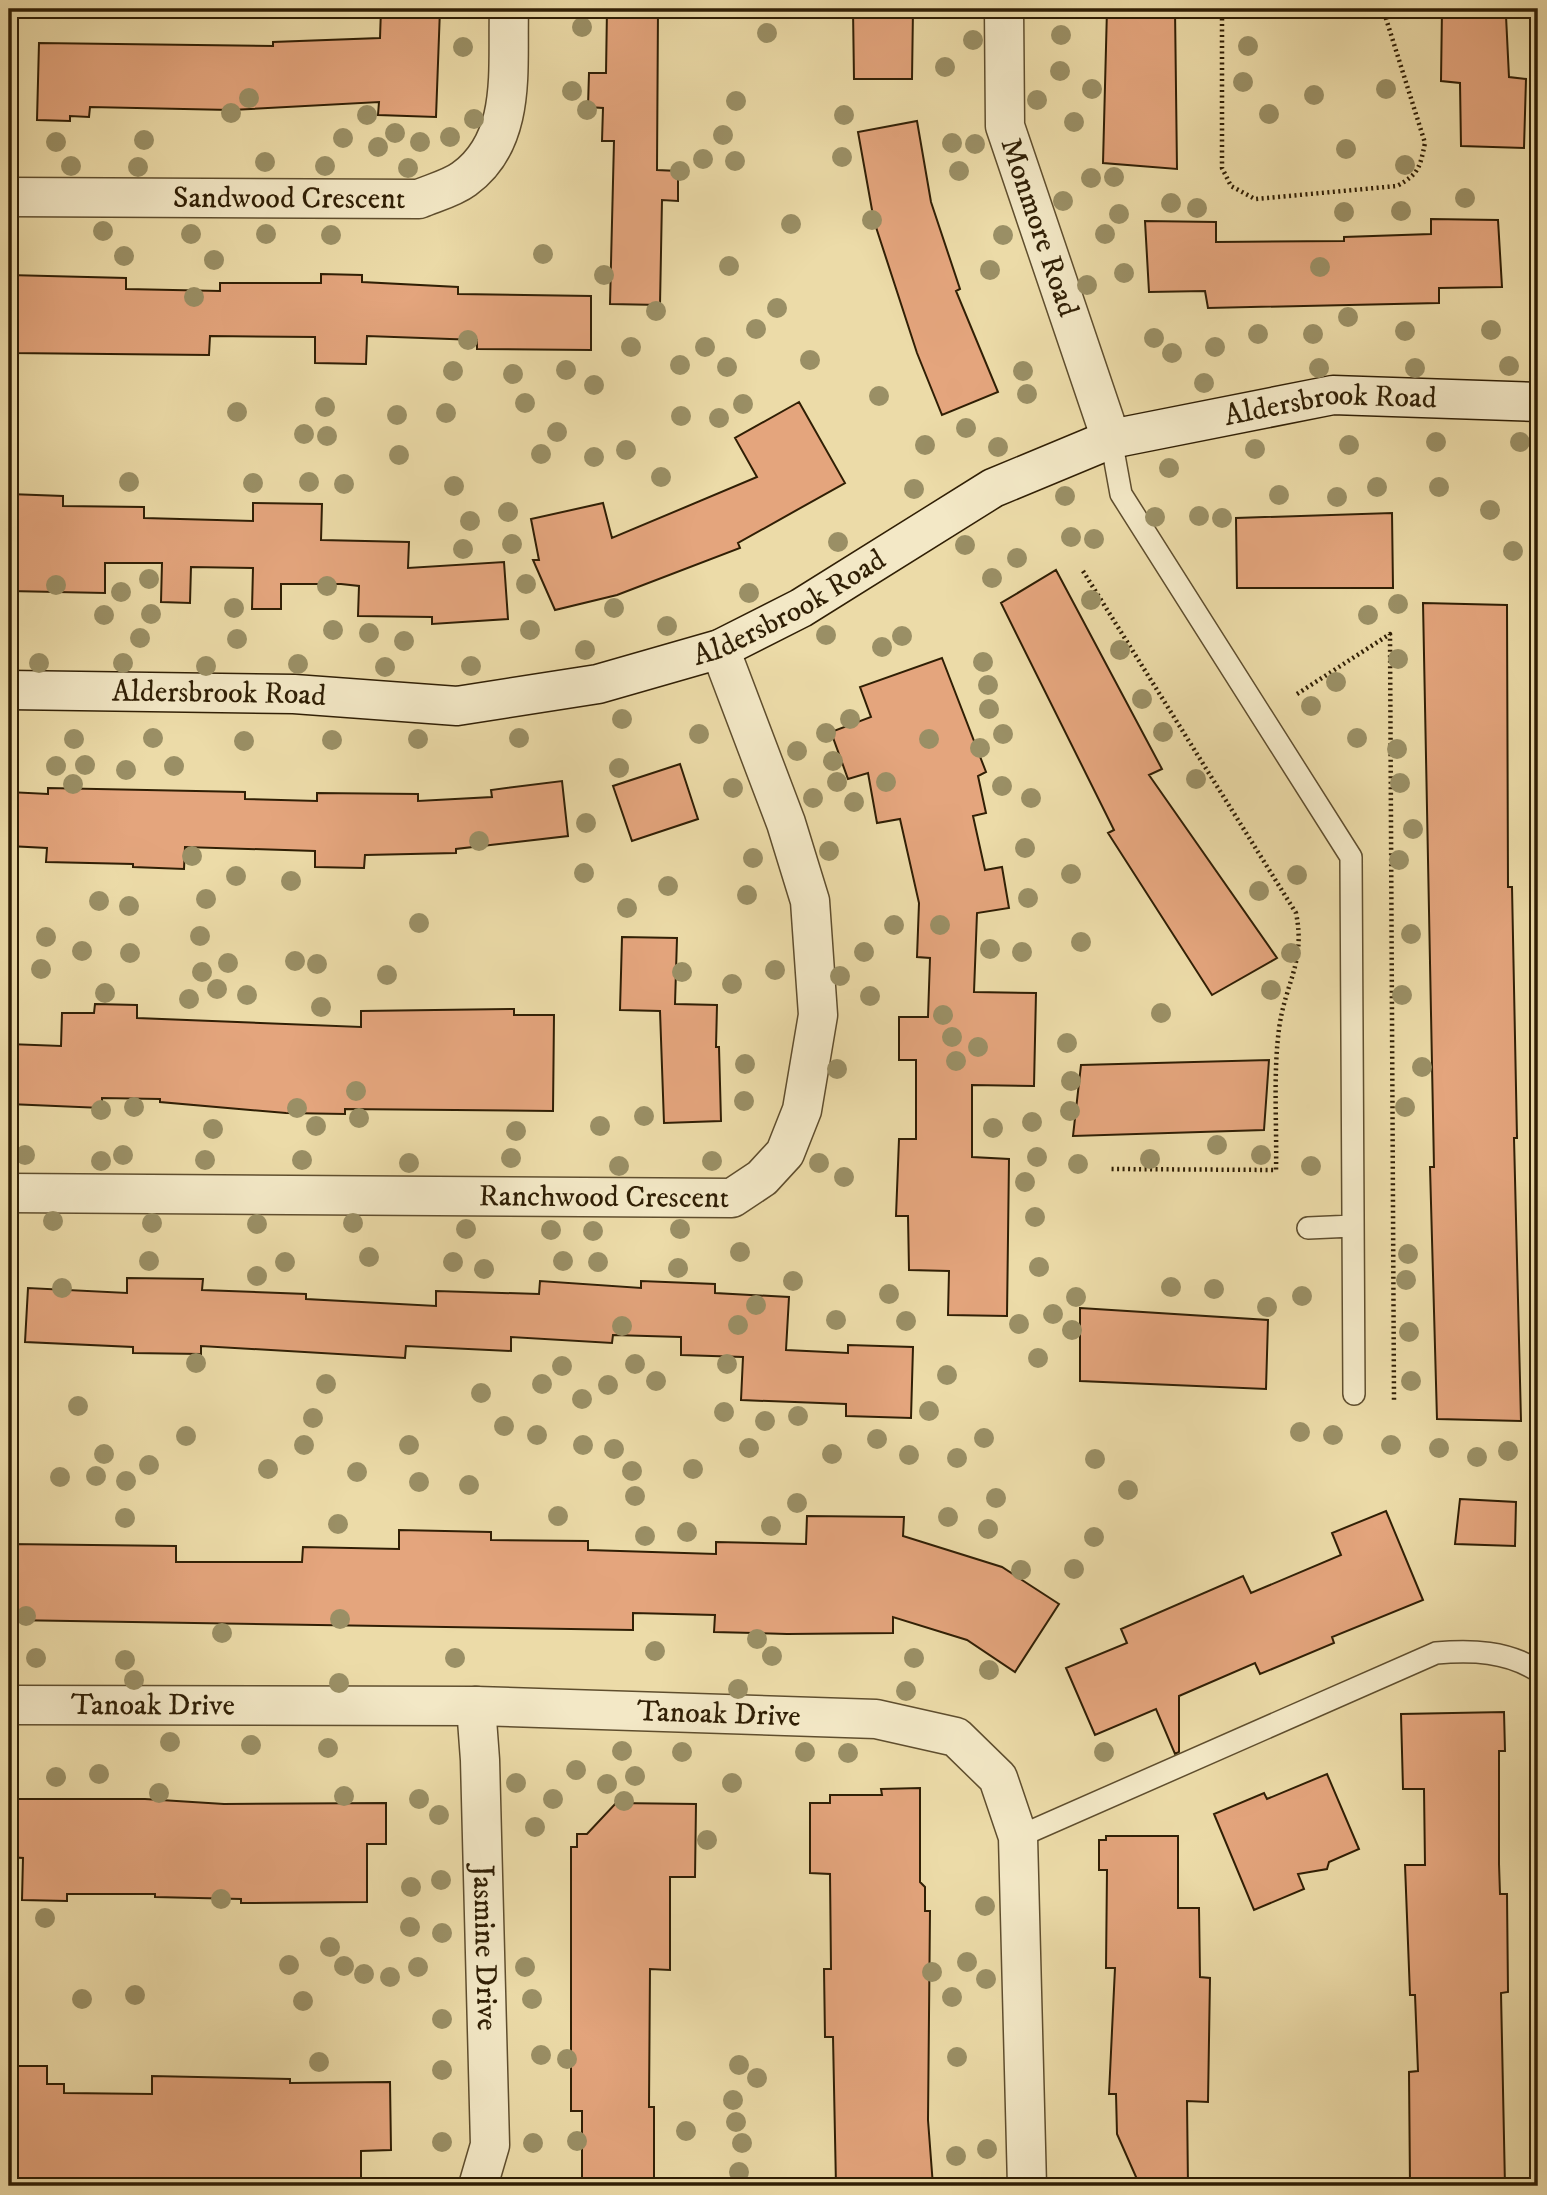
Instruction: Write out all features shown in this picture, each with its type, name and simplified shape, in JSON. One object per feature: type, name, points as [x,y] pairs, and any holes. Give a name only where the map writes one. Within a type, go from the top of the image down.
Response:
[{"type":"street","name":"Sandwood Crescent","points":[[9,197],[419,199],[464,180],[498,142],[505,117],[509,9]]},
{"type":"street","name":"Monmore Road","points":[[1004,9],[1005,126],[1111,439]]},
{"type":"street","name":"Aldersbrook Road","points":[[9,690],[293,694],[457,706],[598,684],[720,649],[801,608],[993,488],[1111,439],[1333,395],[1538,402]]},
{"type":"street","name":"Ranchwood Crescent","points":[[9,1193],[732,1198],[762,1178],[785,1153],[802,1110],[818,1015],[811,914],[786,823],[720,649]]},
{"type":"street","name":"Tanoak Drive","points":[[9,1705],[476,1706],[876,1718],[956,1737],[998,1778],[1018,1837],[1027,2186]]},
{"type":"street","name":"Jasmine Drive","points":[[476,1706],[481,1760],[489,2145],[478,2186]]},
{"type":"lane","points":[[1111,439],[1121,494],[1351,857],[1354,1394]]},
{"type":"lane","points":[[1308,1228],[1353,1226]]},
{"type":"lane","points":[[1018,1837],[1436,1653],[1472,1650],[1513,1658],[1538,1671]]},
{"type":"path","points":[[1217,9],[1222,17],[1223,168],[1231,186],[1255,199],[1396,186],[1413,177],[1421,163],[1425,143],[1383,9]]},
{"type":"path","points":[[1083,571],[1296,913],[1301,937],[1298,964],[1284,998],[1279,1030],[1276,1170],[1111,1169]]},
{"type":"path","points":[[1297,694],[1390,634],[1394,1400]]},
{"type":"building","points":[[381,9],[440,9],[436,117],[378,115],[379,102],[231,110],[90,107],[89,117],[70,116],[70,121],[37,120],[39,43],[273,46],[273,42],[380,38]]},
{"type":"building","points":[[607,9],[658,9],[657,170],[678,171],[678,201],[662,200],[660,305],[610,304],[614,141],[602,141],[603,108],[588,107],[589,73],[606,73]]},
{"type":"building","points":[[1107,9],[1175,9],[1177,169],[1103,163]]},
{"type":"building","points":[[1442,9],[1491,9],[1491,14],[1506,16],[1509,77],[1526,79],[1524,148],[1461,146],[1460,83],[1441,81]]},
{"type":"building","points":[[853,10],[913,10],[912,79],[854,79]]},
{"type":"building","points":[[917,121],[931,202],[960,289],[956,291],[998,392],[942,415],[917,353],[874,221],[858,132]]},
{"type":"building","points":[[1431,219],[1498,220],[1502,287],[1439,288],[1439,303],[1208,308],[1205,291],[1149,292],[1145,221],[1216,222],[1216,242],[1344,241],[1344,237],[1431,234]]},
{"type":"building","points":[[321,274],[362,275],[362,282],[458,287],[458,294],[591,296],[591,350],[477,349],[477,340],[367,336],[366,364],[315,363],[315,337],[210,336],[209,355],[9,353],[9,275],[126,278],[126,289],[220,291],[220,283],[321,283]]},
{"type":"building","points":[[799,402],[845,483],[738,543],[740,548],[617,595],[555,610],[533,560],[539,560],[531,519],[603,503],[612,538],[757,477],[735,438]]},
{"type":"building","points":[[9,494],[63,496],[63,506],[144,507],[144,518],[253,521],[253,503],[322,504],[321,540],[409,542],[408,568],[504,562],[508,619],[432,624],[432,617],[358,616],[359,586],[341,584],[281,584],[281,609],[252,609],[253,568],[191,567],[190,603],[161,602],[162,563],[105,563],[105,593],[9,591]]},
{"type":"building","points":[[1392,513],[1393,588],[1237,588],[1236,518]]},
{"type":"building","points":[[1056,570],[1162,769],[1149,775],[1277,958],[1212,995],[1108,833],[1114,830],[1001,603]]},
{"type":"building","points":[[1423,603],[1507,605],[1508,887],[1512,887],[1517,1138],[1514,1138],[1521,1421],[1437,1419],[1430,1167],[1434,1167]]},
{"type":"building","points":[[942,658],[986,772],[978,776],[986,813],[973,816],[985,870],[1002,867],[1009,908],[977,913],[974,992],[1036,993],[1034,1086],[972,1085],[972,1157],[1009,1159],[1007,1316],[948,1315],[949,1271],[909,1270],[908,1216],[896,1216],[899,1139],[916,1139],[916,1060],[899,1060],[899,1017],[928,1017],[930,958],[917,957],[919,903],[900,819],[877,823],[868,773],[848,779],[831,732],[871,717],[860,687]]},
{"type":"building","points":[[680,764],[698,819],[632,841],[613,786]]},
{"type":"building","points":[[562,781],[568,836],[456,849],[456,853],[365,855],[364,868],[315,867],[315,851],[185,847],[184,869],[133,867],[133,864],[46,862],[47,848],[9,846],[9,792],[48,794],[48,788],[245,792],[245,799],[317,801],[317,793],[418,794],[418,801],[492,797],[491,790]]},
{"type":"building","points":[[622,937],[677,938],[675,1004],[717,1005],[716,1047],[719,1047],[721,1121],[664,1123],[660,1011],[620,1010]]},
{"type":"building","points":[[95,1004],[137,1005],[137,1018],[361,1027],[361,1011],[514,1009],[514,1015],[554,1015],[553,1111],[345,1109],[345,1114],[286,1113],[160,1102],[160,1099],[102,1098],[102,1108],[9,1104],[9,1044],[61,1046],[62,1013],[94,1013]]},
{"type":"building","points":[[1269,1060],[1264,1130],[1073,1136],[1081,1065]]},
{"type":"building","points":[[127,1278],[203,1279],[202,1290],[306,1294],[306,1299],[436,1306],[436,1291],[539,1294],[540,1281],[641,1288],[641,1281],[715,1284],[715,1293],[789,1297],[786,1350],[848,1353],[848,1345],[913,1347],[911,1418],[846,1416],[846,1404],[741,1400],[743,1357],[681,1355],[681,1337],[613,1335],[612,1343],[511,1337],[511,1351],[406,1346],[405,1358],[201,1346],[201,1354],[133,1353],[133,1347],[25,1342],[28,1288],[127,1293]]},
{"type":"building","points":[[1080,1308],[1268,1320],[1266,1389],[1080,1381]]},
{"type":"building","points":[[1460,1499],[1516,1502],[1515,1546],[1455,1544]]},
{"type":"building","points":[[1386,1511],[1423,1600],[1332,1637],[1334,1643],[1260,1674],[1255,1663],[1179,1696],[1179,1752],[1175,1754],[1156,1709],[1095,1735],[1066,1668],[1127,1643],[1121,1629],[1243,1576],[1251,1593],[1341,1555],[1332,1533]]},
{"type":"building","points":[[807,1516],[904,1517],[903,1536],[1002,1567],[1059,1604],[1015,1672],[967,1640],[893,1617],[893,1633],[787,1634],[714,1632],[715,1615],[633,1613],[633,1630],[9,1620],[9,1544],[176,1546],[176,1562],[302,1562],[303,1547],[399,1549],[399,1530],[491,1532],[491,1540],[588,1541],[588,1550],[716,1554],[716,1542],[806,1544]]},
{"type":"building","points":[[1504,1712],[1505,1751],[1499,1751],[1499,1864],[1500,1894],[1507,1894],[1508,1992],[1501,1993],[1505,2186],[1410,2186],[1409,2072],[1418,2071],[1415,1995],[1410,1995],[1405,1865],[1425,1865],[1424,1789],[1403,1789],[1401,1714]]},
{"type":"building","points":[[1327,1774],[1359,1849],[1329,1862],[1327,1869],[1298,1874],[1304,1889],[1254,1910],[1214,1814],[1264,1793],[1267,1799]]},
{"type":"building","points":[[920,1788],[920,1882],[925,1887],[925,1911],[930,1911],[928,2120],[933,2186],[836,2186],[833,2037],[825,2037],[824,1969],[831,1969],[830,1874],[810,1873],[810,1803],[830,1803],[830,1795],[882,1795],[881,1789]]},
{"type":"building","points":[[9,1799],[145,1799],[224,1804],[386,1803],[386,1844],[367,1844],[367,1902],[241,1903],[241,1899],[155,1897],[155,1894],[67,1894],[67,1901],[22,1900],[23,1858],[9,1857]]},
{"type":"building","points":[[616,1803],[696,1804],[695,1877],[670,1877],[670,1970],[650,1969],[649,2107],[654,2107],[654,2186],[582,2186],[582,2111],[571,2111],[571,1847],[577,1847],[577,1834],[587,1834]]},
{"type":"building","points":[[1106,1836],[1178,1836],[1178,1908],[1199,1908],[1200,1977],[1210,1978],[1208,2102],[1187,2101],[1188,2186],[1140,2186],[1117,2134],[1116,2094],[1109,2094],[1115,1968],[1106,1968],[1107,1870],[1099,1870],[1099,1840],[1106,1840]]},
{"type":"building","points":[[9,2066],[47,2066],[47,2084],[64,2084],[64,2093],[152,2094],[152,2076],[290,2079],[290,2083],[390,2082],[391,2150],[361,2151],[361,2182],[9,2179]]}]
